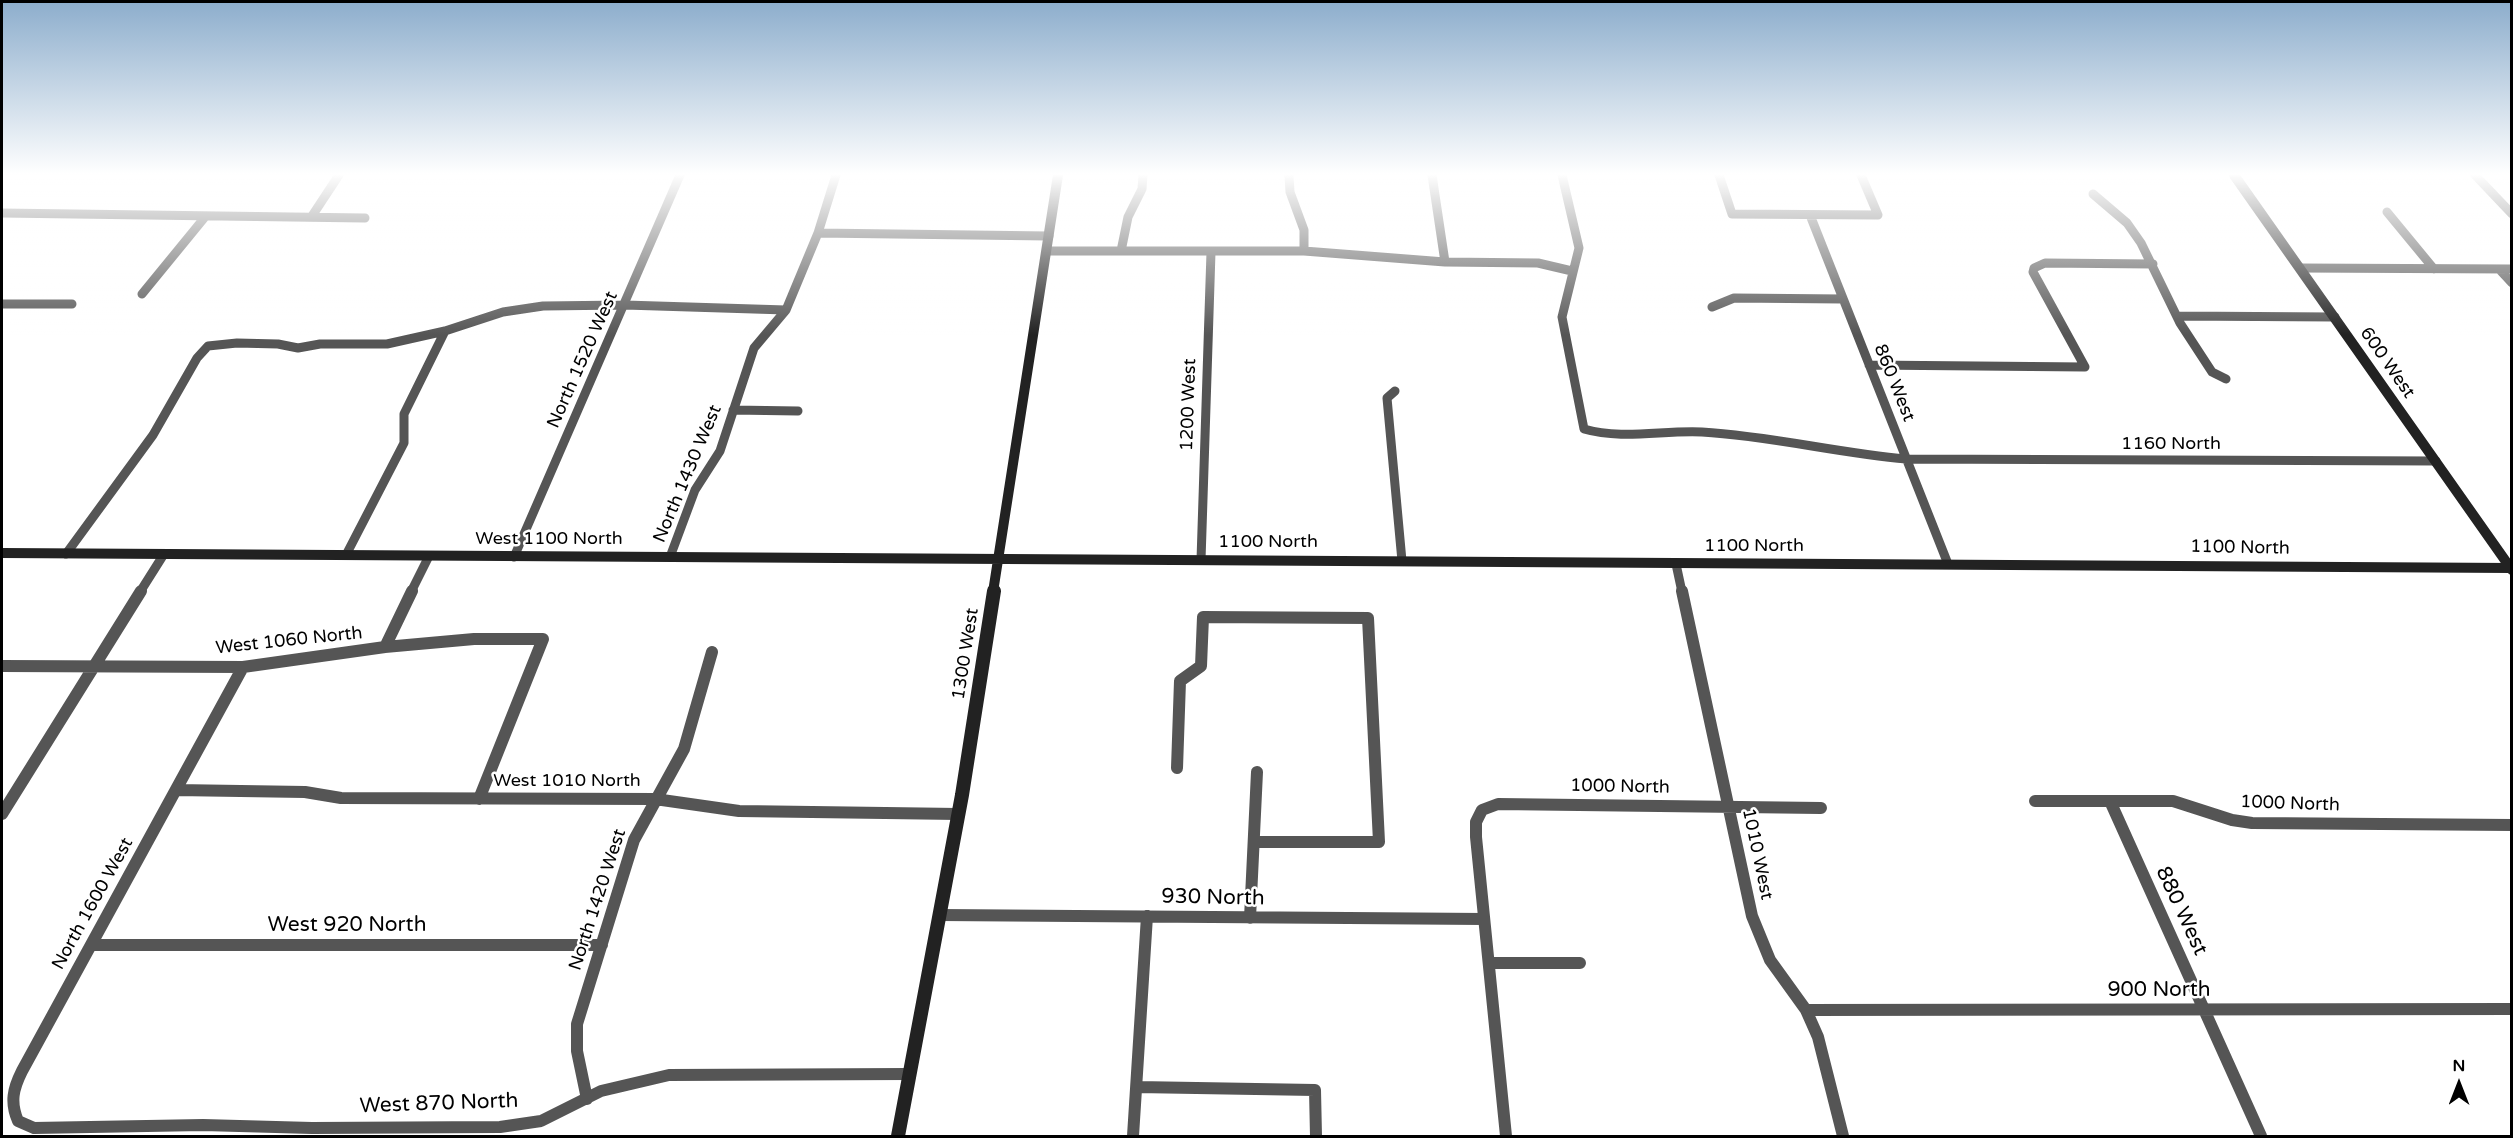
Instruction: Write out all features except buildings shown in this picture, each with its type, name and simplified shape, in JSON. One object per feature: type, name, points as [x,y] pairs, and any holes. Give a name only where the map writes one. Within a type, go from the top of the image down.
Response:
[{"type":"main road","name":"1300 West","points":[[898,1137],[958,814],[1049,228]]},
{"type":"main road","name":"600 West","points":[[2272,228],[2511,569]]},
{"type":"main road","name":"West 1100 North","points":[[2,553],[1097,559]]},
{"type":"main road","name":"1100 North","points":[[1097,559],[2511,569]]},
{"type":"street","points":[[142,294],[196,228]]},
{"type":"street","name":"North 1520 West","points":[[514,557],[658,228]]},
{"type":"street","name":"North 1430 West","points":[[670,557],[695,490],[720,451],[754,348],[786,310],[820,228]]},
{"type":"street","points":[[1121,251],[1126,228]]},
{"type":"street","points":[[1303,228],[1304,251]]},
{"type":"street","points":[[1440,228],[1445,262]]},
{"type":"street","points":[[1047,251],[1304,251],[1445,262],[1538,263],[1572,271],[1579,248],[1574,228]]},
{"type":"street","name":"860 West","points":[[1815,228],[1948,564]]},
{"type":"street","points":[[2130,228],[2153,264],[2176,316],[2212,372],[2226,379]]},
{"type":"street","points":[[2400,228],[2434,269]]},
{"type":"street","points":[[818,233],[1048,236]]},
{"type":"street","name":"1200 West","points":[[1201,560],[1211,252]]},
{"type":"street","points":[[1869,365],[2085,367],[2033,272],[2036,266],[2045,263],[2153,264]]},
{"type":"street","points":[[2300,268],[2511,269]]},
{"type":"street","points":[[2499,269],[2511,284]]},
{"type":"street","name":"1160 North","points":[[1572,271],[1562,317],[1584,429],[1602,434],[1700,432],[1750,436],[1872,456],[1906,459],[2436,461]]},
{"type":"street","points":[[1712,307],[1734,298],[1843,299]]},
{"type":"street","points":[[2,304],[72,304]]},
{"type":"street","points":[[66,554],[153,435],[197,358],[208,346],[237,343],[278,344],[298,348],[320,344],[387,344],[445,331],[502,312],[543,306],[625,305],[786,310]]},
{"type":"street","points":[[2176,316],[2335,317]]},
{"type":"street","points":[[346,555],[404,443],[404,414],[445,331]]},
{"type":"street","points":[[1395,391],[1386,398],[1402,561]]},
{"type":"street","points":[[733,410],[798,411]]},
{"type":"street","points":[[2,814],[164,554]]},
{"type":"street","points":[[385,647],[429,556]]},
{"type":"street","name":"1010 West","points":[[1676,564],[1752,916],[1770,960],[1806,1010],[1818,1037],[1843,1137]]},
{"type":"street","points":[[1177,768],[1180,681],[1201,666],[1203,617],[1368,618],[1379,842],[1254,842]]},
{"type":"street","name":"West 1060 North","points":[[2,666],[243,667],[385,647],[474,639],[543,639],[480,799]]},
{"type":"street","name":"North 1420 West","points":[[587,1099],[576,1051],[578,1024],[634,840],[684,749],[712,652]]},
{"type":"street","name":"North 1600 West","points":[[12,1104],[11,1094],[22,1071],[243,667]]},
{"type":"street","points":[[1250,918],[1257,772]]},
{"type":"street","name":"West 1010 North","points":[[176,790],[305,792],[340,798],[655,799],[739,811],[958,814]]},
{"type":"street","name":"1000 North","points":[[2035,801],[2172,801],[2232,820],[2252,823],[2511,825]]},
{"type":"street","name":"880 West","points":[[2110,801],[2261,1137]]},
{"type":"street","name":"1000 North","points":[[1506,1137],[1479,871],[1476,822],[1482,810],[1498,804],[1821,808]]},
{"type":"street","name":"930 North","points":[[940,915],[1485,919]]},
{"type":"street","points":[[1133,1137],[1147,916]]},
{"type":"street","name":"West 920 North","points":[[91,945],[602,945]]},
{"type":"street","points":[[1489,963],[1580,963]]},
{"type":"street","name":"900 North","points":[[1806,1010],[2511,1009]]},
{"type":"street","name":"West 870 North","points":[[12,1104],[18,1121],[34,1128],[129,1131],[482,1132],[541,1121],[610,1088],[669,1075],[908,1074]]},
{"type":"street","points":[[1137,1087],[1315,1090],[1316,1137]]}]
